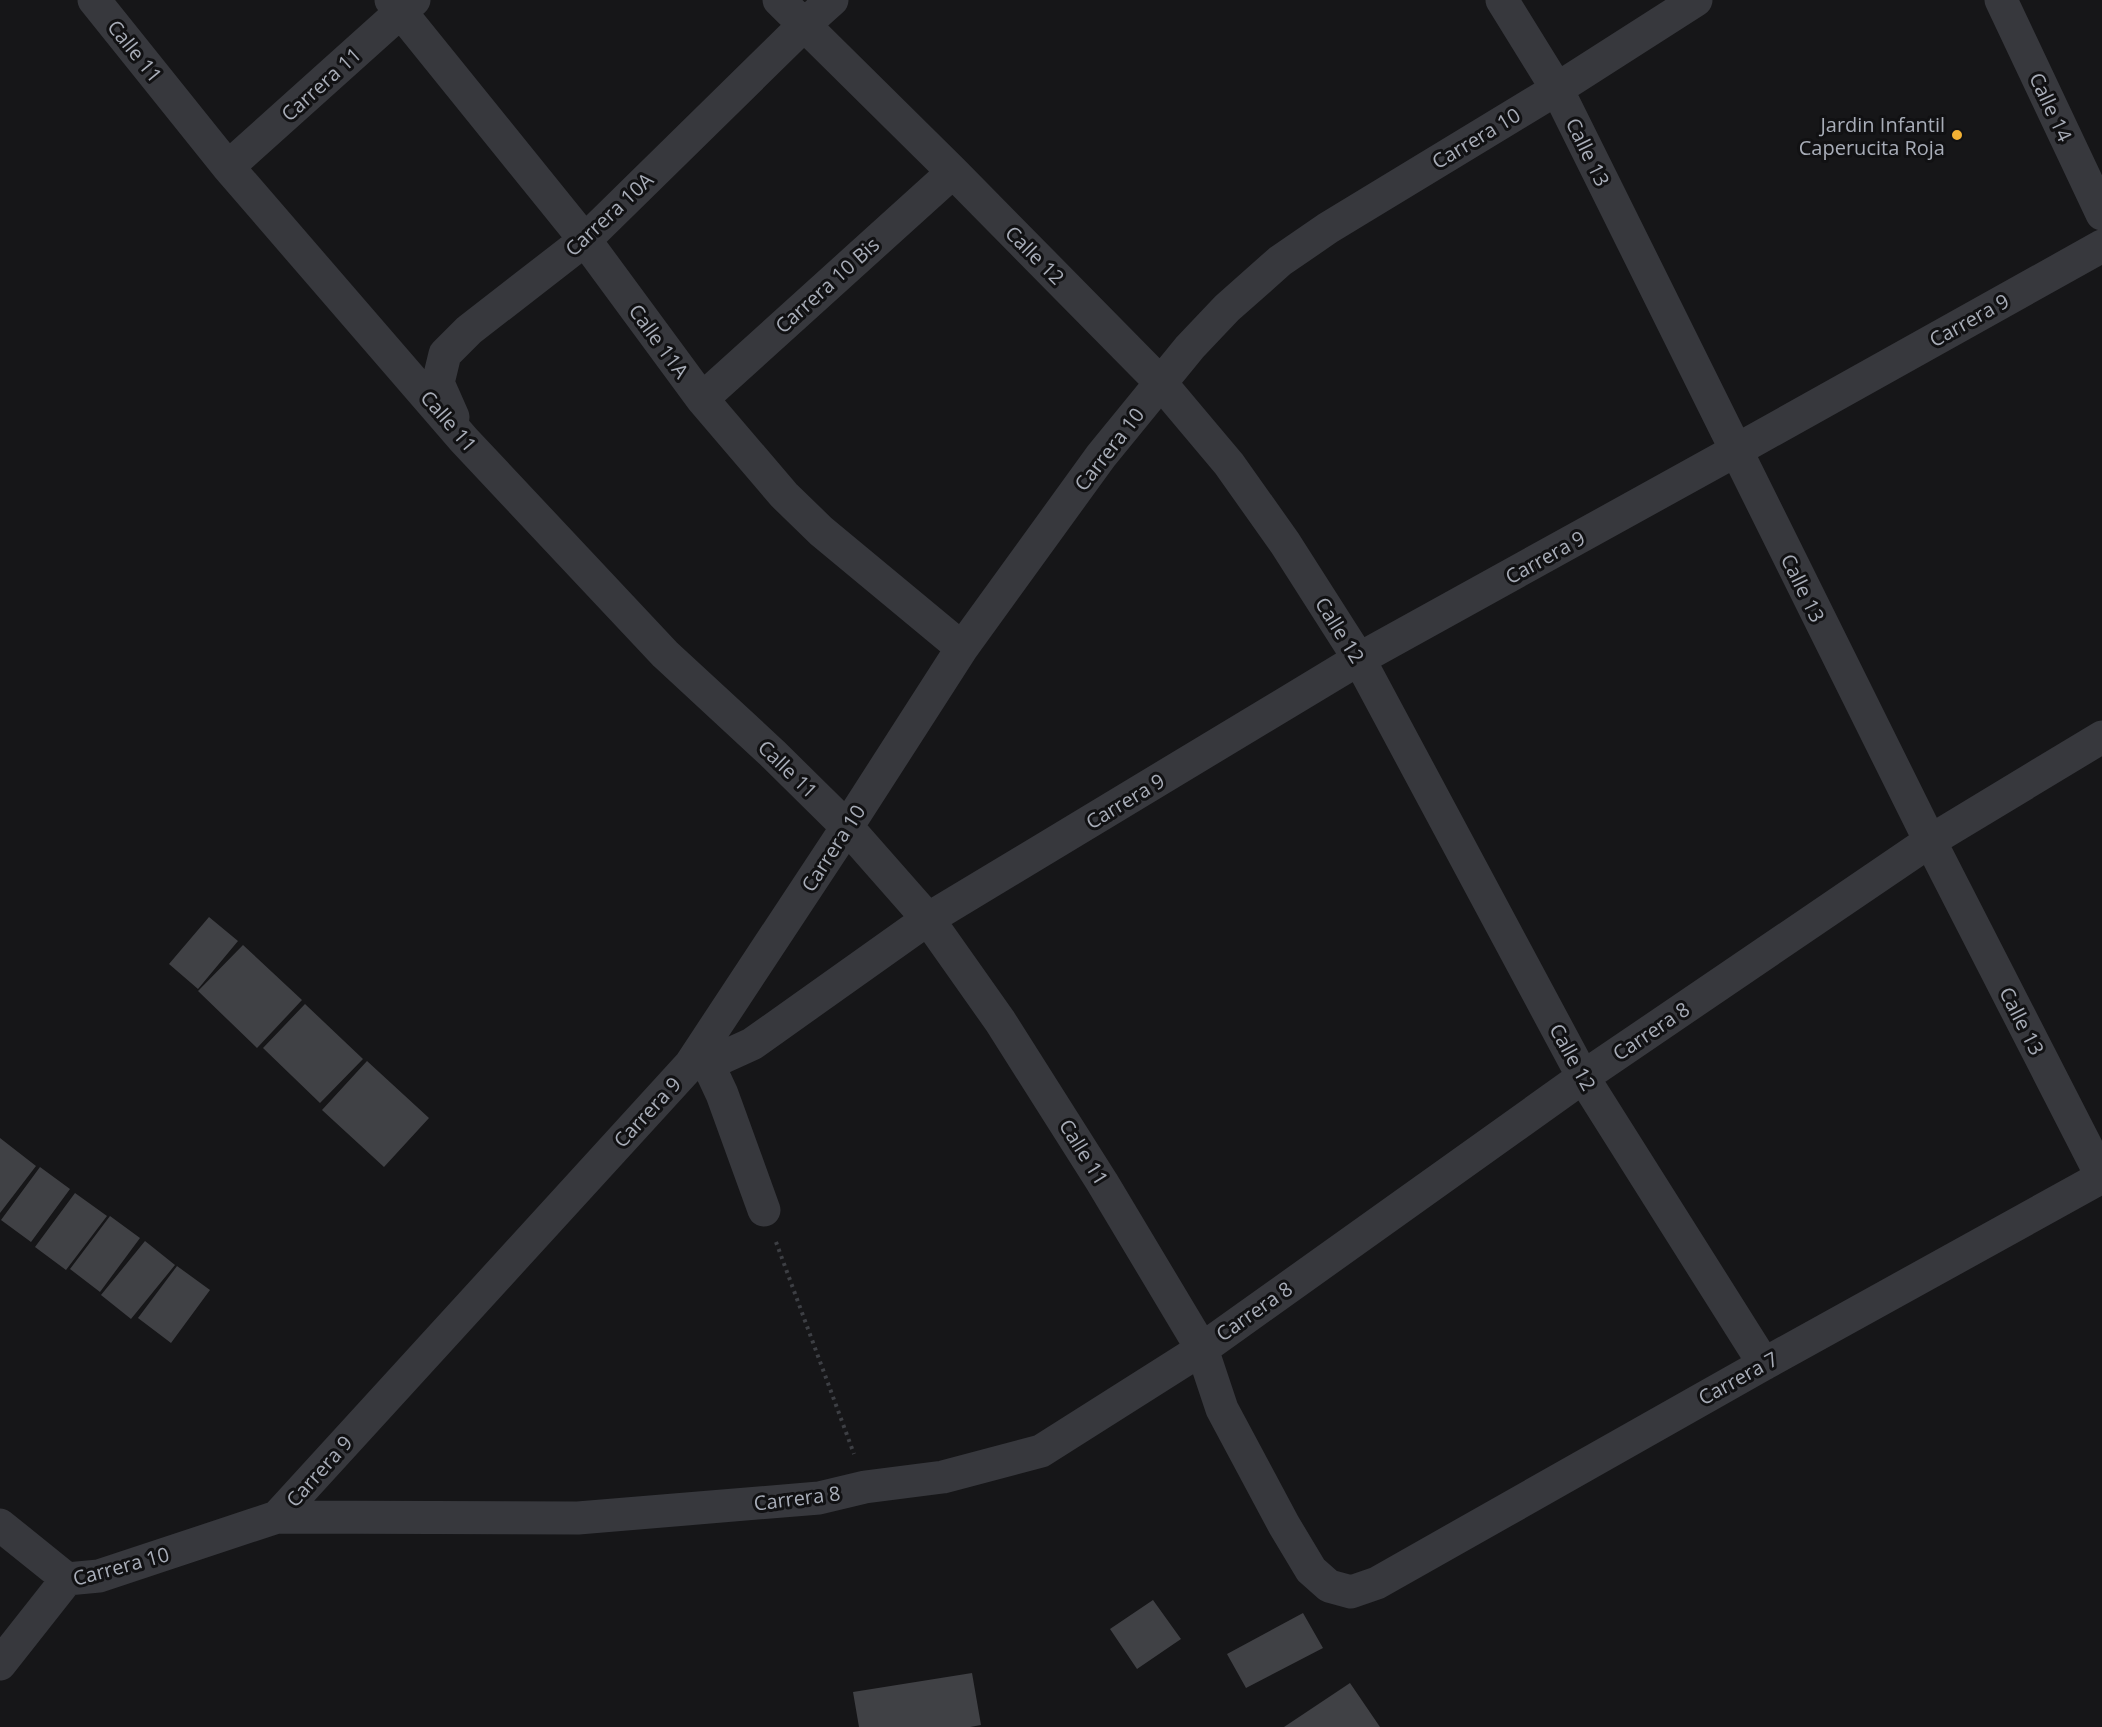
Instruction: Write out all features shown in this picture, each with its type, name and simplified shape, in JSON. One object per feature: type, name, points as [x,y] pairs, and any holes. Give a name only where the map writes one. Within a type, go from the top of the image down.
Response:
[{"type":"street","name":"Calle 11","points":[[94,0],[228,167],[464,440],[665,654],[772,753],[847,827],[928,919],[1007,1031],[1102,1182],[1202,1349],[1222,1409],[1284,1525],[1311,1570],[1329,1586],[1351,1592],[1377,1583]]},
{"type":"street","name":"Calle 12","points":[[778,0],[953,172],[1160,382],[1191,416],[1235,473],[1285,543],[1359,659],[1583,1077],[1764,1364]]},
{"type":"street","name":"Carrera 10A","points":[[464,440],[438,383],[445,354],[469,330],[585,240],[832,0]]},
{"type":"street","name":"Calle 13","points":[[1502,0],[1557,89],[1930,842],[2102,1177]]},
{"type":"street","name":"Carrera 10","points":[[699,1065],[962,648],[1101,456],[1190,347],[1227,308],[1280,261],[1328,228],[1557,89],[1696,0]]},
{"type":"street","name":"Calle 14","points":[[2001,0],[2102,214]]},
{"type":"street","name":"Carrera 11","points":[[228,167],[402,4]]},
{"type":"street","name":"Calle 11A","points":[[402,4],[585,240],[702,399],[784,495],[821,531],[962,648]]},
{"type":"street","name":"Carrera 10 Bis","points":[[702,399],[953,172]]},
{"type":"street","name":"Carrera 9","points":[[278,1517],[699,1065],[752,1044],[928,919],[1359,659],[2102,246]]},
{"type":"street","name":"Carrera 8","points":[[278,1517],[578,1518],[819,1498],[865,1487],[943,1477],[1041,1451],[1202,1349],[1583,1077],[1930,842],[2102,737]]},
{"type":"street","points":[[699,1065],[722,1094],[764,1210]]},
{"type":"street","name":"Carrera 7","points":[[1377,1583],[1764,1364],[2102,1177]]},
{"type":"street","name":"Carrera 10","points":[[0,1664],[67,1579],[99,1576],[278,1517]]},
{"type":"street","points":[[0,1525],[67,1579]]},
{"type":"path","points":[[764,1210],[837,1403],[865,1487]]},
{"type":"building","points":[[209,917],[238,941],[198,989],[169,964]]},
{"type":"building","points":[[243,945],[302,1000],[257,1048],[198,991]]},
{"type":"building","points":[[305,1004],[363,1059],[320,1103],[263,1048]]},
{"type":"building","points":[[367,1061],[429,1118],[384,1167],[322,1110]]},
{"type":"building","points":[[0,1138],[36,1166],[0,1213]]},
{"type":"building","points":[[40,1167],[70,1189],[31,1242],[1,1220]]},
{"type":"building","points":[[75,1193],[107,1216],[66,1270],[35,1247]]},
{"type":"building","points":[[110,1216],[140,1238],[100,1292],[70,1269]]},
{"type":"building","points":[[145,1241],[175,1265],[131,1319],[101,1295]]},
{"type":"building","points":[[177,1266],[210,1290],[171,1343],[138,1318]]},
{"type":"building","points":[[1153,1600],[1181,1639],[1137,1669],[1110,1629]]},
{"type":"building","points":[[1303,1613],[1323,1648],[1246,1688],[1227,1654]]},
{"type":"building","points":[[972,1673],[981,1725],[970,1727],[859,1727],[853,1692]]},
{"type":"building","points":[[1350,1683],[1380,1727],[1284,1727]]},
{"type":"place","name":"Jardin Infantil Caperucita Roja","points":[[1957,135]]}]
